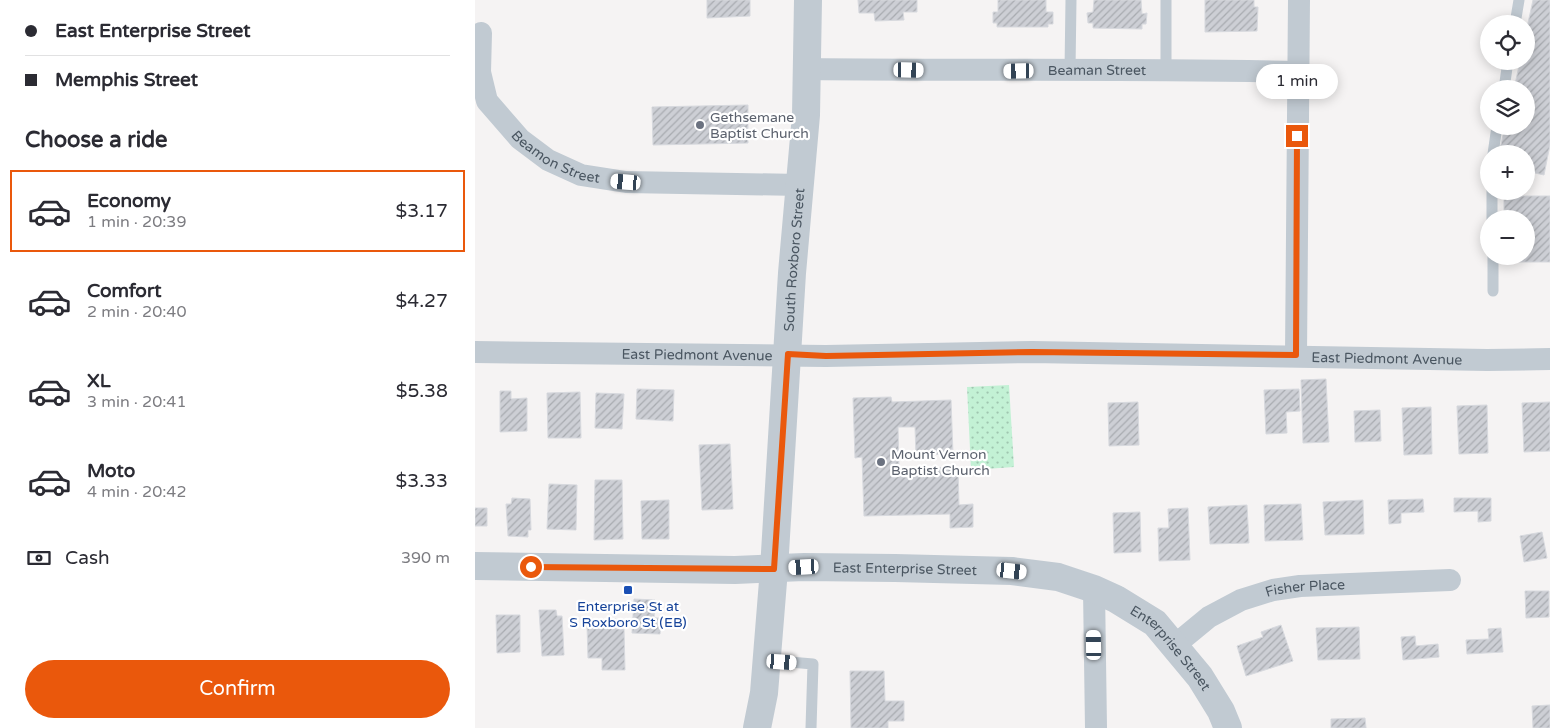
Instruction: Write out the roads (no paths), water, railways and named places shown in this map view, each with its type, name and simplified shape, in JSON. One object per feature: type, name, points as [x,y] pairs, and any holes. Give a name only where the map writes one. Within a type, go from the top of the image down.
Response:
[{"type":"street","name":"South Roxboro Street","points":[[757,728],[767,660],[774,569],[807,69],[808,0]]},
{"type":"street","points":[[1296,355],[1299,0]]},
{"type":"street","name":"Beamon Street","points":[[481,33],[481,72],[487,102],[520,138],[547,160],[581,175],[619,182],[800,185]]},
{"type":"street","name":"Beaman Street","points":[[807,69],[1166,69],[1297,72]]},
{"type":"street","name":"East Piedmont Avenue","points":[[475,352],[788,354],[826,356],[1032,352],[1296,355],[1477,360],[1550,359]]},
{"type":"street","name":"East Enterprise Street","points":[[475,566],[1012,571],[1051,576],[1094,588]]},
{"type":"street","name":"Fisher Place","points":[[1175,645],[1209,617],[1241,600],[1273,590],[1300,586],[1450,580]]},
{"type":"street","points":[[1094,588],[1096,728]]},
{"type":"street","name":"Enterprise Street","points":[[1094,588],[1155,623],[1200,677],[1221,711],[1228,728]]},
{"type":"lane","points":[[1070,70],[1071,0]]},
{"type":"lane","points":[[1166,0],[1166,69]]},
{"type":"lane","points":[[1516,15],[1519,0]]},
{"type":"lane","points":[[1493,265],[1493,291]]},
{"type":"lane","points":[[767,660],[813,664],[811,728]]},
{"type":"place","name":"Gethsemane Baptist Church","points":[[700,125]]},
{"type":"place","name":"Mount Vernon Baptist Church","points":[[881,462]]},
{"type":"place","name":"Enterprise St at S Roxboro St (EB)","points":[[628,590]]}]
